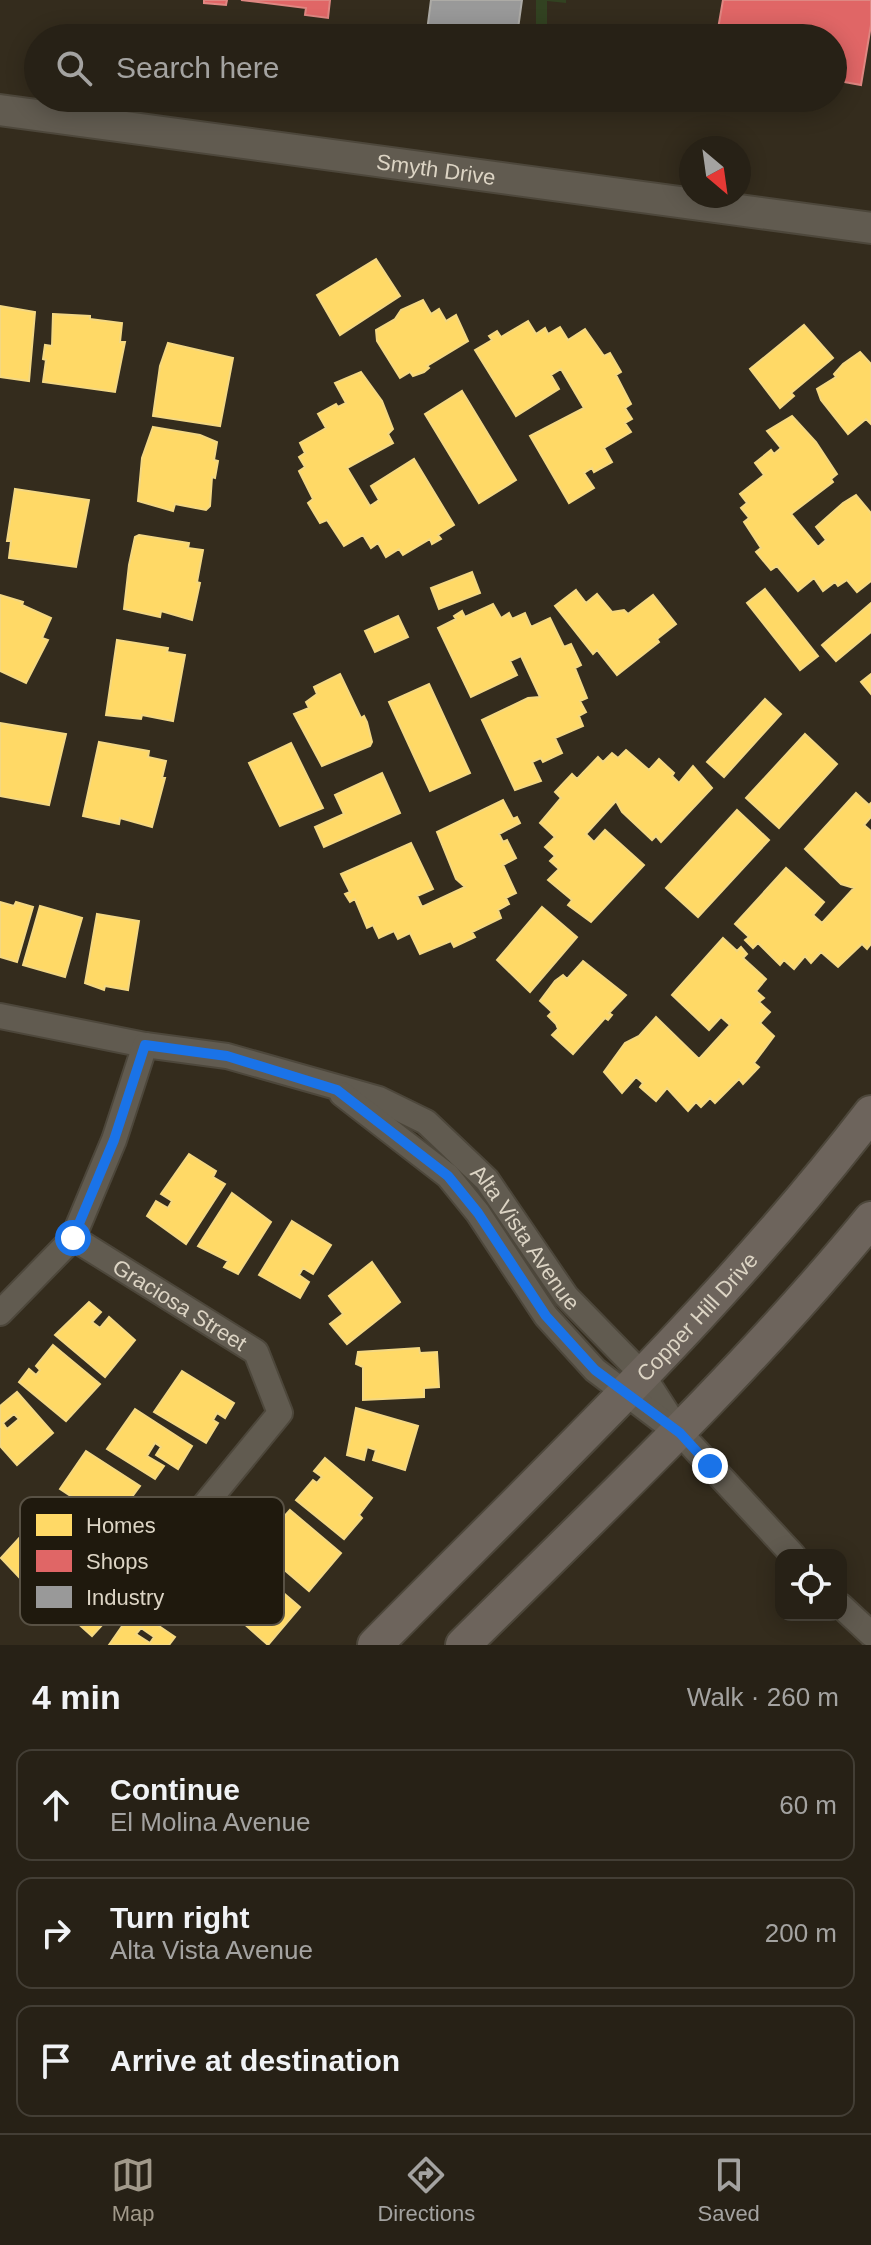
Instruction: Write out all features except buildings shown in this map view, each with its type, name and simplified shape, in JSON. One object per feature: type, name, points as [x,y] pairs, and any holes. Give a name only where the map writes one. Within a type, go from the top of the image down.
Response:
[{"type":"main road","name":"Copper Hill Drive","points":[[375,1645],[737,1278],[806,1198],[871,1113]]},
{"type":"main road","points":[[463,1645],[680,1433],[805,1301],[871,1219]]},
{"type":"street","name":"Smyth Drive","points":[[0,110],[871,228]]},
{"type":"street","name":"Alta Vista Avenue","points":[[0,1016],[145,1045],[227,1056],[337,1090],[448,1176],[478,1213],[546,1316],[595,1370],[633,1384],[787,1549]]},
{"type":"street","points":[[0,1313],[73,1238],[114,1140],[145,1045]]},
{"type":"street","name":"Graciosa Street","points":[[73,1238],[256,1352],[280,1413],[211,1497]]},
{"type":"street","points":[[847,1612],[871,1634]]},
{"type":"green space","points":[[536,0],[566,0],[566,3],[547,1],[547,24],[536,24]]},
{"type":"route","points":[[73,1238],[114,1140],[145,1045],[227,1056],[337,1090],[448,1176],[478,1213],[546,1316],[595,1370],[680,1433],[710,1466]]}]
